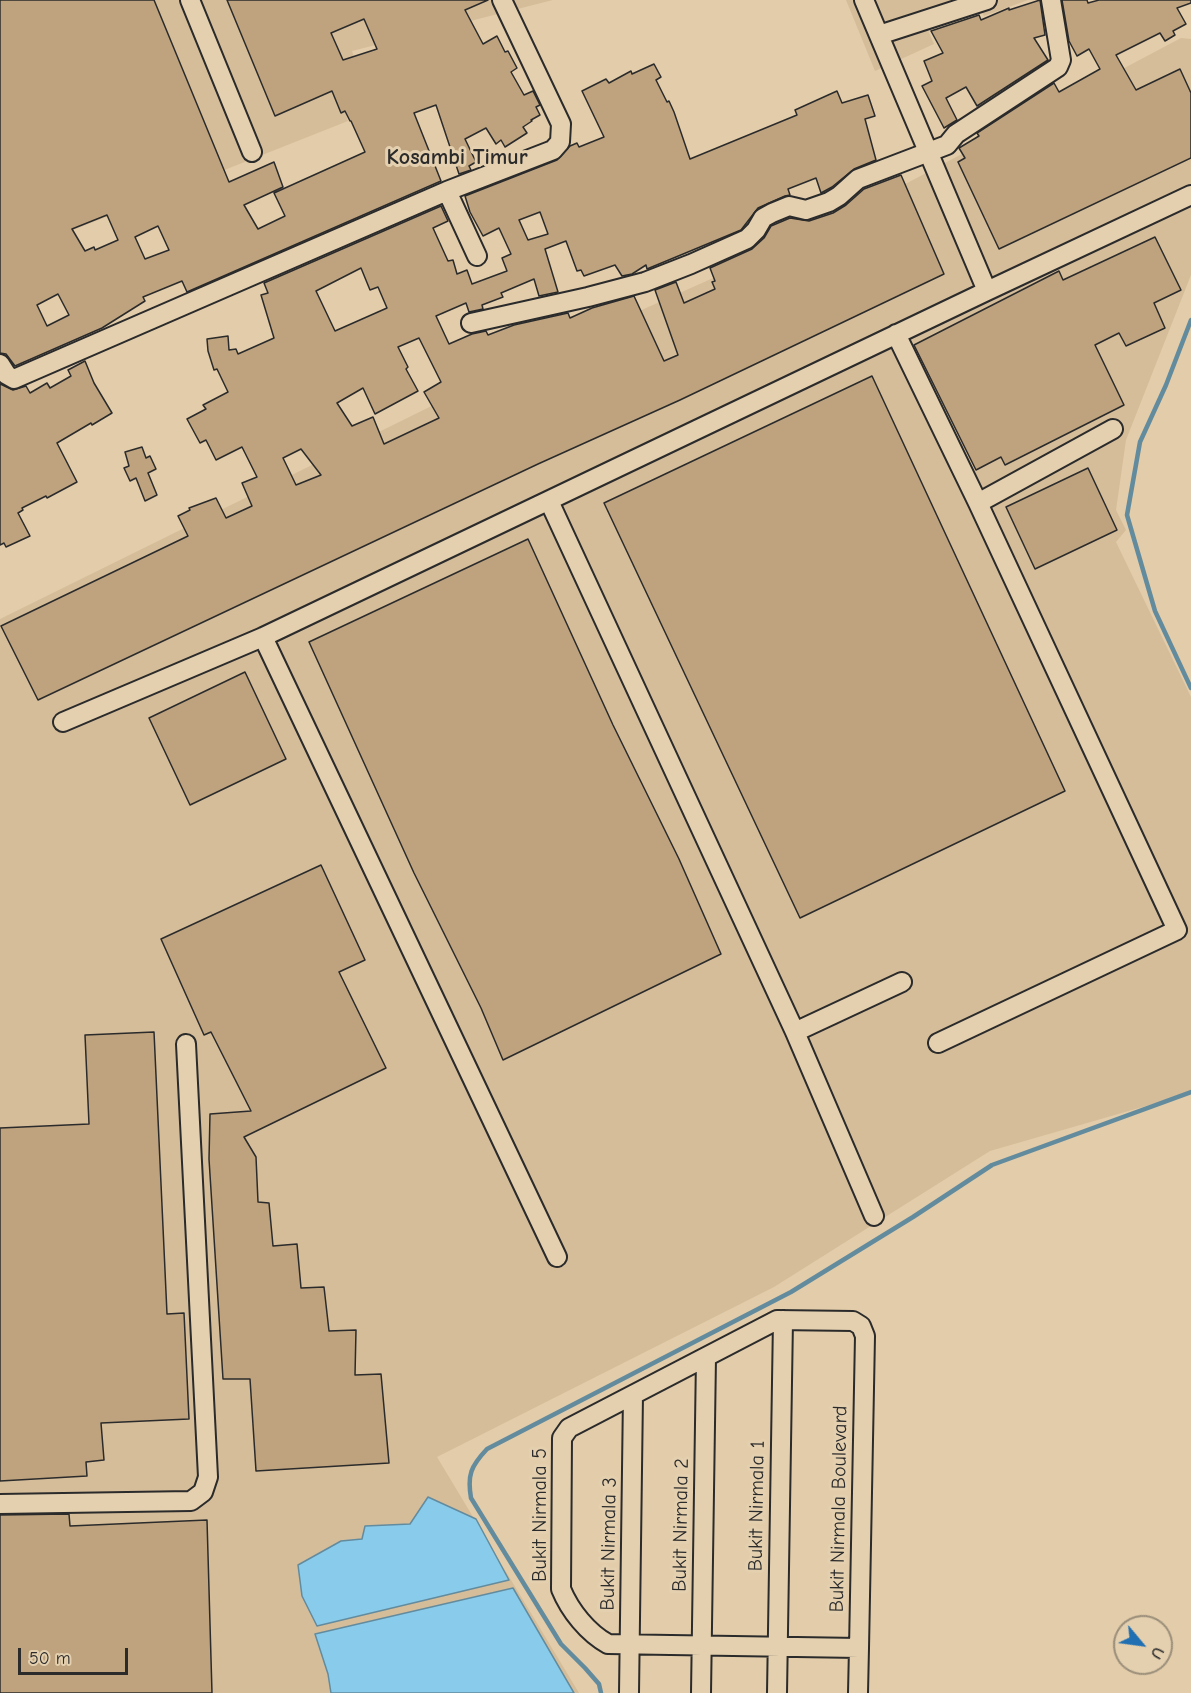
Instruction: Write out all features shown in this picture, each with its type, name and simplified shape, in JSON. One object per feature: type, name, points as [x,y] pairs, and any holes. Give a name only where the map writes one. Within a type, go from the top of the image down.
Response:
[{"type":"street","points":[[190,0],[252,152]]},
{"type":"street","points":[[864,0],[987,291]]},
{"type":"street","points":[[879,35],[987,0]]},
{"type":"street","points":[[471,323],[588,297],[654,279],[747,239],[763,218],[789,206],[806,210],[829,202],[858,178],[946,145],[956,134],[1058,67],[1061,60],[1051,0]]},
{"type":"street","points":[[0,364],[7,375],[14,379],[447,191],[553,150],[560,142],[561,124],[503,4]]},
{"type":"street","points":[[447,191],[477,256]]},
{"type":"street","points":[[63,722],[263,637],[1191,195]]},
{"type":"street","points":[[896,334],[978,503],[1177,930],[938,1043]]},
{"type":"street","points":[[978,503],[1113,429]]},
{"type":"street","points":[[549,501],[795,1032],[874,1216]]},
{"type":"street","points":[[263,637],[557,1257]]},
{"type":"street","points":[[795,1032],[902,982]]},
{"type":"street","points":[[0,1504],[191,1501],[203,1492],[208,1477],[186,1044]]},
{"type":"street","points":[[633,1395],[777,1320],[783,1320]]},
{"type":"street","name":"Bukit Nirmala Boulevard","points":[[783,1320],[853,1321],[861,1326],[865,1336],[858,1693]]},
{"type":"street","name":"Bukit Nirmala 1","points":[[777,1693],[783,1320]]},
{"type":"street","name":"Bukit Nirmala 2","points":[[701,1693],[706,1357]]},
{"type":"street","name":"Bukit Nirmala 5","points":[[630,1644],[608,1644],[596,1637],[567,1603],[561,1589],[562,1438],[569,1428],[633,1395]]},
{"type":"street","name":"Bukit Nirmala 3","points":[[629,1693],[633,1395]]},
{"type":"street","points":[[630,1644],[859,1648]]},
{"type":"shaded area","points":[[0,0],[553,0],[352,51],[361,79],[339,91],[348,121],[63,234]]},
{"type":"shaded area","points":[[846,0],[1028,0],[984,16],[978,6],[927,28],[934,44],[875,71]]},
{"type":"shaded area","points":[[1181,38],[1191,39],[1191,275],[1126,440],[1116,510],[1126,530],[1116,542],[1191,697],[1191,1093],[990,1151],[774,1287],[437,1457],[579,1693],[0,1693],[0,619],[470,387],[809,235]]},
{"type":"water","points":[[428,1497],[476,1519],[509,1580],[317,1626],[302,1596],[298,1565],[341,1541],[362,1539],[365,1526],[410,1524]]},
{"type":"water","points":[[513,1588],[574,1693],[331,1693],[328,1674],[315,1634]]},
{"type":"building","points":[[0,0],[154,0],[229,182],[274,162],[283,187],[244,205],[258,229],[285,216],[274,193],[365,152],[345,111],[341,113],[332,91],[275,116],[227,0],[488,0],[465,10],[483,44],[497,36],[505,52],[508,51],[517,68],[511,72],[524,95],[533,91],[540,105],[536,107],[540,115],[523,127],[527,133],[505,147],[501,140],[496,144],[486,128],[465,139],[476,162],[469,166],[471,170],[459,174],[436,105],[414,113],[441,181],[187,292],[182,281],[143,297],[145,301],[102,328],[15,366],[6,354],[0,353]],"holes":[[[364,19],[377,49],[343,60],[331,33]],[[107,215],[118,240],[95,250],[94,247],[85,251],[72,229]],[[158,226],[169,250],[145,259],[135,237]],[[58,294],[69,315],[47,326],[37,305]]]},
{"type":"building","points":[[1040,0],[1045,35],[1034,38],[1048,60],[977,106],[966,87],[946,98],[957,120],[944,128],[922,86],[932,81],[924,61],[943,53],[931,31],[979,15],[981,20],[1009,8],[1009,10]]},
{"type":"building","points":[[1062,0],[1087,0],[1088,3],[1099,0],[1191,0],[1191,3],[1177,8],[1186,24],[1173,31],[1175,35],[1165,41],[1160,33],[1116,55],[1136,90],[1180,69],[1191,93],[1191,158],[999,249],[958,162],[965,158],[959,148],[979,136],[977,133],[1054,83],[1059,92],[1100,69],[1089,49],[1077,56],[1069,41]]},
{"type":"building","points":[[654,64],[661,77],[656,80],[674,112],[690,159],[797,115],[795,110],[837,91],[842,103],[868,95],[875,116],[865,119],[876,160],[854,169],[821,193],[816,178],[788,189],[790,195],[758,208],[741,230],[647,269],[646,265],[632,274],[622,276],[615,265],[584,276],[581,270],[577,271],[566,241],[545,249],[558,292],[539,296],[534,279],[501,293],[503,297],[482,305],[483,309],[469,312],[466,303],[436,316],[449,344],[472,334],[486,331],[488,335],[514,325],[568,313],[570,318],[592,308],[634,296],[664,361],[678,355],[655,290],[676,282],[684,303],[715,289],[712,282],[715,281],[710,268],[752,249],[764,238],[771,226],[790,218],[809,221],[833,213],[864,189],[901,175],[944,274],[38,700],[1,626],[188,536],[178,516],[190,510],[189,508],[216,498],[226,518],[252,506],[242,483],[257,477],[242,447],[216,460],[206,440],[200,443],[187,419],[206,409],[203,405],[228,392],[217,369],[214,370],[207,339],[228,336],[229,350],[236,349],[238,354],[274,338],[261,295],[268,293],[264,283],[441,206],[448,221],[433,228],[448,261],[453,260],[457,274],[467,270],[472,284],[507,271],[502,258],[511,254],[499,228],[483,236],[470,212],[465,196],[557,160],[570,146],[577,143],[579,147],[604,137],[582,91],[606,79],[609,83],[631,71],[632,74]],"holes":[[[540,212],[548,234],[528,240],[519,220]],[[361,268],[370,290],[378,287],[387,308],[335,331],[316,291]],[[419,338],[441,382],[424,392],[439,418],[384,444],[373,417],[352,426],[337,403],[363,388],[375,414],[418,391],[406,369],[408,367],[398,347]],[[301,449],[321,475],[296,485],[283,458]]]},
{"type":"building","points":[[1155,237],[1181,290],[1154,303],[1165,328],[1126,346],[1119,333],[1095,345],[1124,405],[1005,465],[1001,457],[976,470],[914,345],[1059,271],[1063,280]]},
{"type":"building","points":[[85,361],[94,383],[112,413],[57,443],[77,482],[22,508],[23,510],[18,513],[30,536],[6,547],[4,543],[0,545],[0,384],[13,390],[26,386],[30,393],[47,383],[50,388],[71,376],[68,370]]},
{"type":"building","points":[[872,376],[1065,791],[800,918],[604,503]]},
{"type":"building","points":[[142,447],[146,458],[150,456],[156,469],[148,473],[157,495],[145,501],[136,478],[130,481],[124,468],[129,466],[125,452]]},
{"type":"building","points":[[1088,468],[1117,530],[1035,569],[1006,507]]},
{"type":"building","points":[[528,539],[613,725],[679,859],[721,954],[503,1060],[481,1008],[414,873],[309,642]]},
{"type":"building","points":[[245,672],[286,759],[190,805],[149,718]]},
{"type":"building","points":[[321,865],[365,960],[339,972],[386,1068],[244,1137],[256,1157],[258,1202],[269,1203],[273,1246],[297,1244],[301,1288],[324,1287],[329,1331],[356,1330],[355,1375],[381,1374],[389,1463],[256,1471],[250,1379],[223,1379],[209,1159],[210,1114],[251,1111],[211,1032],[204,1035],[161,939]]},
{"type":"building","points":[[154,1032],[167,1314],[184,1313],[189,1419],[101,1423],[104,1460],[86,1462],[87,1476],[0,1481],[0,1128],[89,1124],[85,1035]]},
{"type":"building","points":[[69,1514],[70,1526],[207,1520],[212,1693],[0,1693],[0,1515]]},
{"type":"waterway","points":[[1191,320],[1166,385],[1140,442],[1127,515],[1155,611],[1191,688]]},
{"type":"waterway","points":[[601,1693],[599,1684],[561,1644],[471,1498],[470,1477],[477,1461],[487,1449],[791,1292],[992,1165],[1191,1092]]},
{"type":"district","name":"Kosambi Timur","points":[[457,158]]}]
